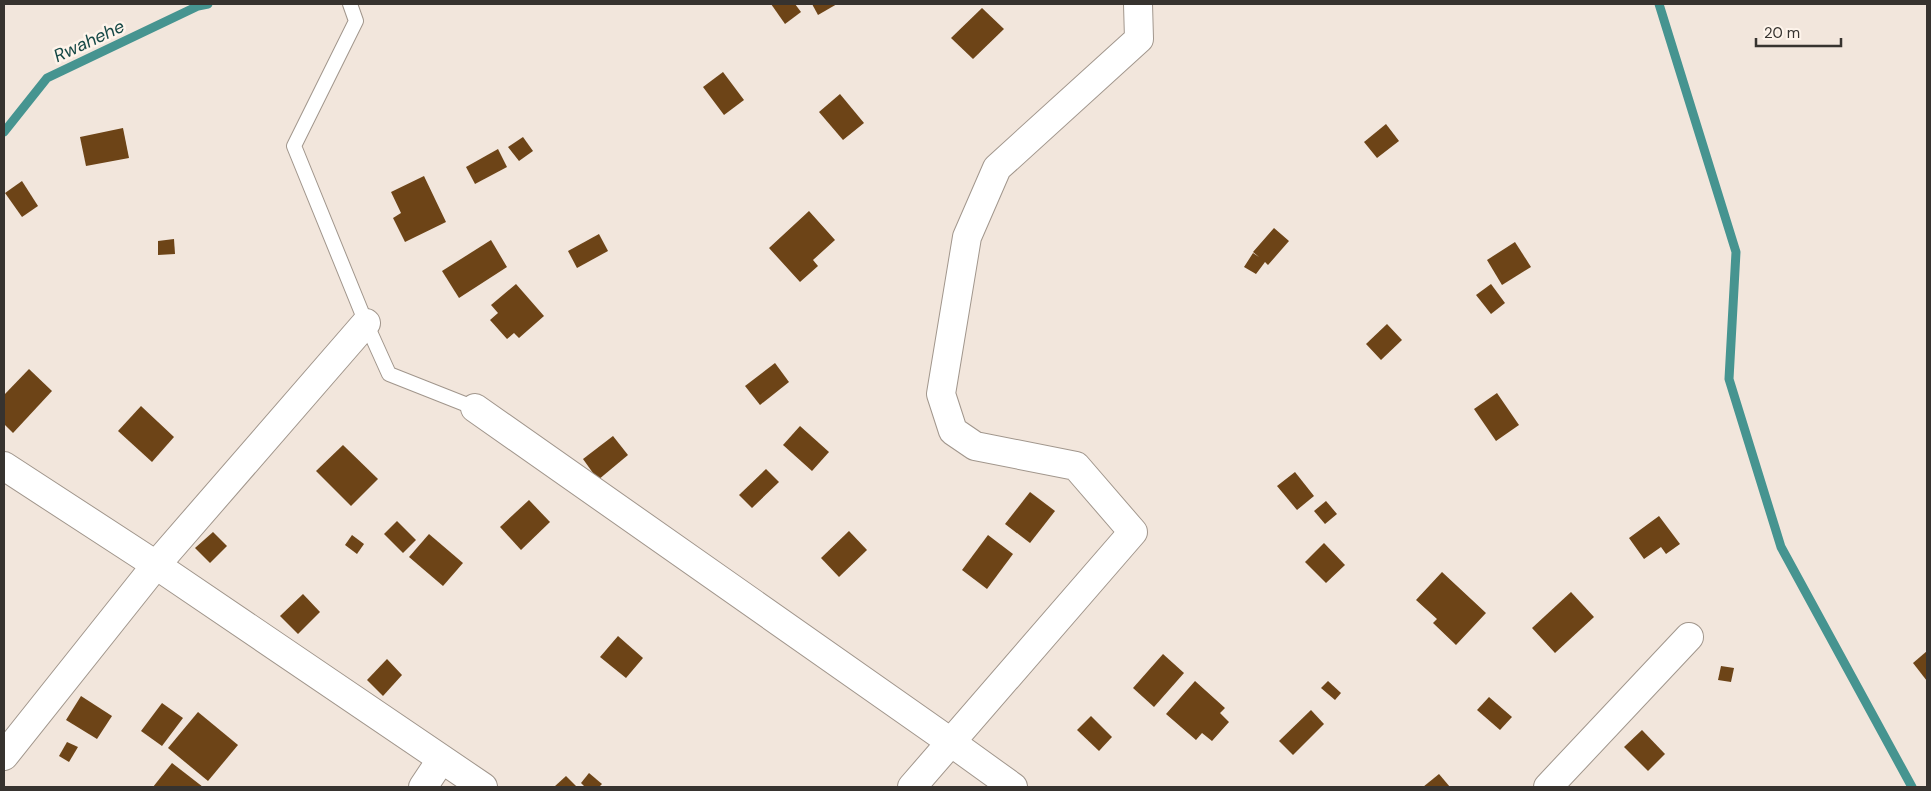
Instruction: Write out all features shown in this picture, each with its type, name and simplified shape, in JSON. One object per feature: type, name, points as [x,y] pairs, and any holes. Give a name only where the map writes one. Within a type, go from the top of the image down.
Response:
[{"type":"street","points":[[912,787],[1133,532],[1076,466],[975,446],[953,431],[941,394],[967,236],[997,168],[1139,39],[1138,4]]},
{"type":"street","points":[[4,756],[156,565],[366,323]]},
{"type":"street","points":[[475,408],[1013,787]]},
{"type":"street","points":[[4,466],[156,565],[483,787]]},
{"type":"street","points":[[1548,787],[1689,637]]},
{"type":"street","points":[[423,787],[442,760]]},
{"type":"lane","points":[[350,4],[356,21],[294,146],[366,323],[389,374],[475,408]]},
{"type":"building","points":[[771,4],[795,4],[801,12],[785,24]]},
{"type":"building","points":[[812,4],[837,4],[818,15]]},
{"type":"building","points":[[982,8],[1004,29],[973,59],[951,38]]},
{"type":"building","points":[[723,72],[744,100],[724,115],[703,87]]},
{"type":"building","points":[[840,94],[864,123],[843,140],[819,112]]},
{"type":"building","points":[[1386,124],[1399,141],[1377,158],[1364,142]]},
{"type":"building","points":[[123,128],[129,158],[86,166],[80,137]]},
{"type":"building","points":[[523,137],[533,151],[519,161],[508,147]]},
{"type":"building","points":[[498,149],[507,167],[475,184],[466,167]]},
{"type":"building","points":[[424,176],[446,222],[405,242],[393,218],[401,213],[391,192]]},
{"type":"building","points":[[22,181],[38,206],[22,217],[5,193]]},
{"type":"building","points":[[809,211],[835,240],[813,260],[818,266],[800,282],[769,248]]},
{"type":"building","points":[[1274,228],[1289,241],[1268,265],[1265,262],[1256,274],[1244,267],[1253,253],[1259,257],[1253,252]]},
{"type":"building","points":[[599,234],[608,251],[577,268],[568,251]]},
{"type":"building","points":[[174,239],[175,254],[158,255],[158,241]]},
{"type":"building","points":[[491,240],[507,267],[459,298],[442,271]]},
{"type":"building","points":[[1515,242],[1531,267],[1502,285],[1487,260]]},
{"type":"building","points":[[516,284],[544,316],[519,338],[514,333],[507,339],[490,320],[498,313],[491,305]]},
{"type":"building","points":[[1491,284],[1505,303],[1491,314],[1476,295]]},
{"type":"building","points":[[1387,324],[1402,340],[1381,360],[1366,344]]},
{"type":"building","points":[[775,363],[789,382],[760,405],[745,386]]},
{"type":"building","points":[[29,369],[52,391],[13,433],[4,424],[4,395]]},
{"type":"building","points":[[1497,393],[1519,425],[1496,441],[1474,409]]},
{"type":"building","points":[[141,406],[174,437],[152,462],[118,431]]},
{"type":"building","points":[[800,426],[829,452],[812,471],[783,445]]},
{"type":"building","points":[[613,436],[628,455],[598,480],[583,459]]},
{"type":"building","points":[[343,445],[378,479],[351,506],[316,471]]},
{"type":"building","points":[[766,469],[779,482],[752,508],[739,495]]},
{"type":"building","points":[[1295,472],[1314,496],[1297,510],[1277,486]]},
{"type":"building","points":[[1030,492],[1055,511],[1030,543],[1005,524]]},
{"type":"building","points":[[529,500],[550,522],[521,550],[500,527]]},
{"type":"building","points":[[1326,501],[1337,514],[1325,524],[1314,511]]},
{"type":"building","points":[[1659,516],[1680,544],[1666,554],[1661,547],[1644,559],[1629,538]]},
{"type":"building","points":[[397,521],[416,540],[403,553],[384,534]]},
{"type":"building","points":[[849,531],[867,550],[839,577],[821,558]]},
{"type":"building","points":[[213,532],[227,546],[210,563],[195,548]]},
{"type":"building","points":[[429,534],[463,563],[443,586],[409,557]]},
{"type":"building","points":[[352,535],[364,544],[357,554],[345,545]]},
{"type":"building","points":[[988,535],[1013,554],[987,589],[962,570]]},
{"type":"building","points":[[1324,543],[1345,565],[1326,583],[1305,562]]},
{"type":"building","points":[[1442,572],[1486,613],[1456,645],[1433,623],[1437,619],[1416,600]]},
{"type":"building","points":[[1571,592],[1594,617],[1555,653],[1532,628]]},
{"type":"building","points":[[303,594],[320,612],[298,634],[280,616]]},
{"type":"building","points":[[618,636],[643,658],[626,678],[600,657]]},
{"type":"building","points":[[1927,651],[1927,681],[1913,663]]},
{"type":"building","points":[[1163,654],[1184,673],[1154,707],[1133,688]]},
{"type":"building","points":[[387,659],[402,675],[383,696],[367,680]]},
{"type":"building","points":[[1721,666],[1734,668],[1731,682],[1718,680]]},
{"type":"building","points":[[1195,681],[1225,708],[1220,713],[1229,722],[1212,741],[1202,733],[1196,740],[1166,714]]},
{"type":"building","points":[[1328,681],[1341,693],[1335,700],[1321,688]]},
{"type":"building","points":[[81,696],[112,716],[97,739],[66,720]]},
{"type":"building","points":[[1489,697],[1512,717],[1500,730],[1477,710]]},
{"type":"building","points":[[162,703],[183,718],[162,746],[141,731]]},
{"type":"building","points":[[1311,710],[1324,724],[1293,755],[1279,741]]},
{"type":"building","points":[[198,712],[238,745],[208,781],[168,748]]},
{"type":"building","points":[[1091,716],[1112,737],[1099,751],[1077,730]]},
{"type":"building","points":[[1642,730],[1665,754],[1648,771],[1624,747]]},
{"type":"building","points":[[67,742],[78,747],[69,762],[59,756]]},
{"type":"building","points":[[172,763],[203,787],[153,787]]},
{"type":"building","points":[[589,773],[602,784],[599,787],[585,787],[581,783]]},
{"type":"building","points":[[1439,774],[1450,787],[1423,787]]},
{"type":"building","points":[[566,776],[577,787],[554,787]]},
{"type":"waterway","name":"Rwahehe","points":[[4,132],[47,78],[198,6],[208,4]]},
{"type":"waterway","points":[[1659,4],[1736,252],[1729,379],[1781,547],[1912,787]]}]
